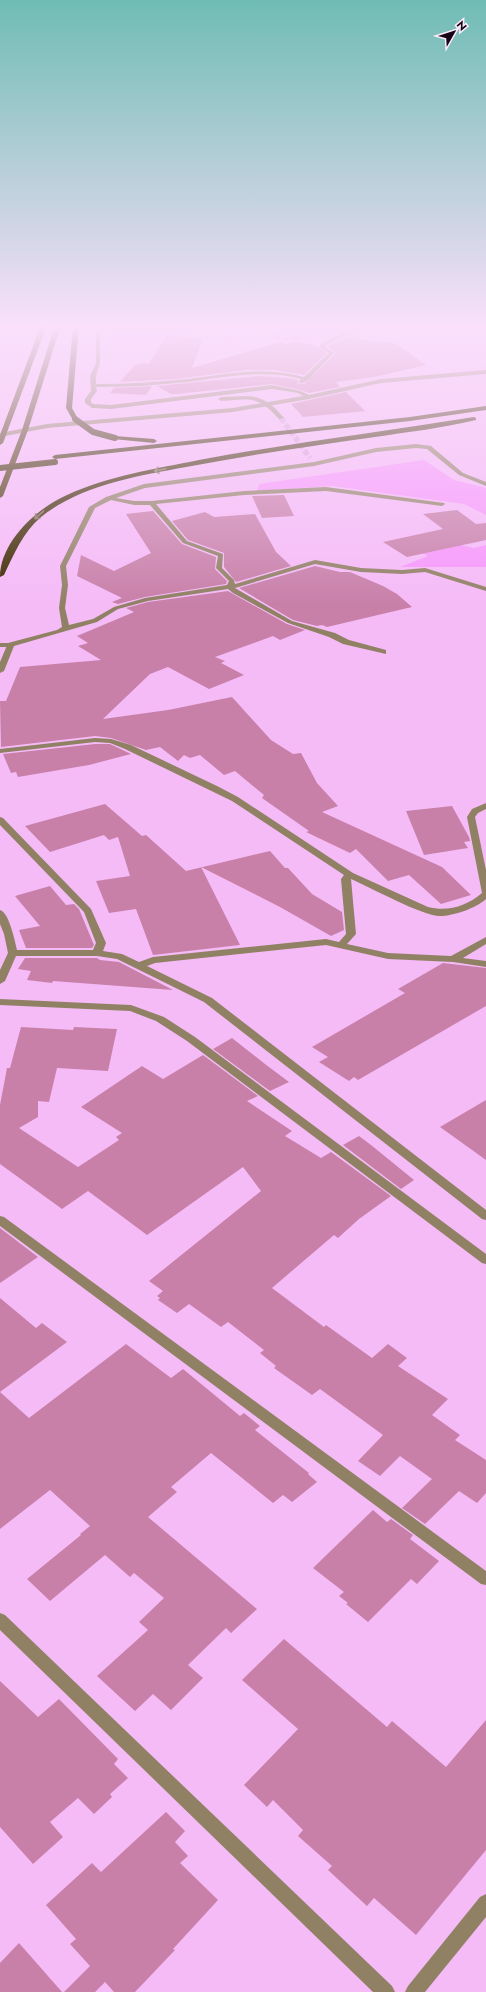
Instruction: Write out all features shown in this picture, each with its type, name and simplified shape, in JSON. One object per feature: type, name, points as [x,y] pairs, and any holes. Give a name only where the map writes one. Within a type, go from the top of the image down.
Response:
[{"type":"highway","points":[[0,443],[8,418]]},
{"type":"highway","points":[[0,496],[29,418]]},
{"type":"highway","points":[[74,418],[84,428],[115,438],[180,441],[395,418]]},
{"type":"highway","points":[[0,468],[55,460],[416,418]]},
{"type":"highway","points":[[0,463],[55,460],[477,419],[223,458],[145,473],[95,486],[54,504],[38,515],[14,544],[0,575]]},
{"type":"street","points":[[2,434],[64,424],[136,418]]},
{"type":"street","points":[[66,628],[62,608],[65,585],[63,566],[92,508],[108,498],[123,492],[144,486],[314,464],[376,450],[416,446],[429,447],[461,474],[486,484]]},
{"type":"street","points":[[310,458],[314,464]]},
{"type":"street","points":[[108,498],[134,503],[152,503],[244,493],[326,489],[442,504]]},
{"type":"street","points":[[152,503],[185,542],[221,555],[219,568],[232,581],[230,587]]},
{"type":"street","points":[[0,645],[12,645],[60,632],[66,628],[95,621],[116,608],[147,599],[230,587],[315,562],[361,570],[402,572],[425,570],[486,589]]},
{"type":"street","points":[[230,587],[235,592],[290,622],[346,642],[383,652]]},
{"type":"street","points":[[0,671],[12,645]]},
{"type":"street","points":[[0,751],[95,740],[110,741],[128,747],[235,799],[350,875],[425,909],[440,912],[475,904],[486,893],[471,816],[475,811],[486,806]]},
{"type":"street","points":[[0,820],[88,911],[101,942],[96,953]]},
{"type":"street","points":[[341,945],[351,934],[346,879],[350,875]]},
{"type":"street","points":[[0,913],[9,934],[13,953],[0,981]]},
{"type":"street","points":[[453,958],[486,940]]},
{"type":"street","points":[[138,966],[153,960],[326,942],[388,956],[453,958],[486,964]]},
{"type":"street","points":[[13,953],[96,953],[119,956],[208,1000],[486,1216]]},
{"type":"street","points":[[0,1002],[131,1008],[160,1019],[191,1039],[486,1260]]},
{"type":"street","points":[[0,1220],[486,1579]]},
{"type":"street","points":[[0,1620],[386,1992]]},
{"type":"street","points":[[414,1992],[486,1903]]},
{"type":"shaded area","points":[[424,460],[454,480],[486,488],[486,515],[464,504],[332,486],[257,491],[259,484]]},
{"type":"shaded area","points":[[434,539],[474,548],[486,545],[486,567],[400,567],[428,556],[409,546]]},
{"type":"building","points":[[284,495],[294,516],[262,518],[252,496]]},
{"type":"building","points":[[457,510],[476,524],[486,523],[486,540],[407,557],[383,542],[443,529],[423,514]]},
{"type":"building","points":[[153,511],[182,544],[216,557],[215,569],[227,581],[226,584],[145,597],[118,604],[112,602],[122,598],[77,576],[81,555],[114,571],[151,553],[126,514]]},
{"type":"building","points":[[205,512],[214,517],[255,514],[276,552],[291,566],[236,582],[224,567],[224,553],[188,540],[172,521]]},
{"type":"building","points":[[315,566],[340,572],[350,572],[383,586],[397,594],[412,607],[327,627],[322,625],[317,626],[293,620],[239,588]]},
{"type":"building","points":[[228,591],[287,624],[305,630],[280,640],[273,636],[215,657],[225,661],[221,663],[244,675],[209,689],[168,667],[150,674],[103,719],[168,710],[232,697],[271,740],[293,754],[301,753],[317,783],[338,806],[322,812],[442,867],[471,895],[441,904],[409,875],[388,881],[356,849],[350,853],[306,832],[309,831],[262,798],[264,795],[235,771],[224,775],[200,755],[190,758],[184,755],[178,761],[160,747],[146,750],[111,738],[95,736],[1,747],[0,701],[6,701],[20,667],[101,660],[78,646],[88,643],[77,636],[134,612],[126,608],[148,602]]},
{"type":"building","points":[[95,744],[110,744],[131,754],[89,765],[18,777],[16,772],[11,773],[3,754]]},
{"type":"building","points":[[105,804],[142,836],[146,835],[186,871],[201,867],[240,945],[153,955],[136,909],[109,913],[96,881],[130,876],[118,837],[109,840],[104,835],[50,852],[25,826]]},
{"type":"building","points":[[452,806],[469,837],[470,841],[464,842],[468,848],[424,855],[406,811]]},
{"type":"building","points":[[270,851],[312,894],[342,912],[344,930],[331,936],[280,907],[202,867]]},
{"type":"building","points":[[50,886],[66,905],[74,904],[79,909],[94,945],[92,948],[26,948],[19,930],[40,926],[15,896]]},
{"type":"building","points":[[25,958],[97,958],[100,960],[119,962],[173,990],[53,981],[52,983],[27,980],[31,971],[18,969]]},
{"type":"building","points":[[443,963],[486,968],[486,1006],[358,1080],[354,1077],[349,1081],[319,1062],[328,1057],[312,1047],[405,993],[398,989]]},
{"type":"building","points":[[21,1027],[73,1030],[74,1027],[117,1029],[108,1071],[57,1068],[49,1102],[38,1101],[38,1117],[19,1128],[78,1167],[119,1140],[116,1137],[122,1133],[81,1107],[142,1066],[163,1079],[203,1055],[258,1096],[247,1101],[292,1131],[285,1136],[321,1158],[331,1152],[391,1196],[359,1219],[338,1238],[334,1235],[272,1288],[324,1327],[326,1325],[372,1358],[388,1344],[407,1358],[398,1366],[448,1399],[432,1415],[460,1435],[455,1440],[486,1460],[486,1493],[477,1503],[459,1491],[425,1524],[402,1508],[432,1479],[400,1456],[380,1476],[358,1461],[383,1435],[320,1389],[312,1395],[274,1368],[276,1366],[260,1353],[264,1350],[228,1322],[221,1327],[189,1304],[177,1313],[158,1300],[160,1298],[157,1296],[163,1291],[149,1281],[261,1191],[243,1167],[147,1235],[88,1191],[62,1209],[0,1164],[0,1105],[7,1068],[10,1068]]},
{"type":"building","points":[[232,1038],[289,1082],[270,1091],[213,1049]]},
{"type":"building","points":[[486,1100],[486,1160],[440,1127]]},
{"type":"building","points":[[359,1136],[414,1180],[401,1189],[343,1145]]},
{"type":"building","points":[[0,1228],[38,1257],[0,1283]]},
{"type":"building","points":[[0,1298],[36,1328],[42,1323],[67,1342],[0,1392]]},
{"type":"building","points":[[126,1344],[171,1378],[183,1369],[240,1416],[244,1413],[260,1426],[255,1430],[309,1473],[308,1474],[317,1482],[292,1502],[283,1495],[273,1503],[211,1453],[171,1487],[177,1492],[148,1517],[257,1609],[231,1633],[226,1628],[188,1665],[203,1678],[171,1710],[153,1694],[135,1711],[97,1676],[148,1630],[139,1622],[164,1598],[134,1573],[130,1577],[105,1555],[50,1601],[27,1579],[90,1526],[50,1490],[0,1529],[0,1392],[29,1418]]},
{"type":"building","points":[[373,1510],[387,1522],[391,1519],[413,1535],[410,1539],[439,1561],[417,1584],[411,1579],[368,1622],[346,1604],[348,1603],[339,1596],[344,1592],[313,1568]]},
{"type":"building","points":[[284,1639],[387,1727],[392,1721],[446,1767],[486,1720],[486,1850],[416,1935],[374,1898],[367,1906],[328,1870],[332,1866],[298,1836],[303,1830],[273,1800],[267,1807],[244,1785],[298,1729],[242,1680]]},
{"type":"building","points":[[0,1681],[38,1717],[59,1699],[118,1759],[114,1764],[128,1778],[110,1794],[112,1797],[94,1814],[78,1798],[50,1822],[63,1837],[33,1864],[0,1827]]},
{"type":"building","points":[[166,1812],[185,1831],[175,1842],[188,1856],[180,1863],[218,1900],[173,1949],[175,1950],[135,1992],[114,1992],[105,1982],[95,1992],[64,1992],[90,1966],[70,1944],[76,1939],[46,1905],[92,1863],[101,1872]]},
{"type":"building","points":[[19,1943],[62,1992],[0,1992],[0,1963]]},
{"type":"tunnel","points":[[281,418],[310,458]]}]
